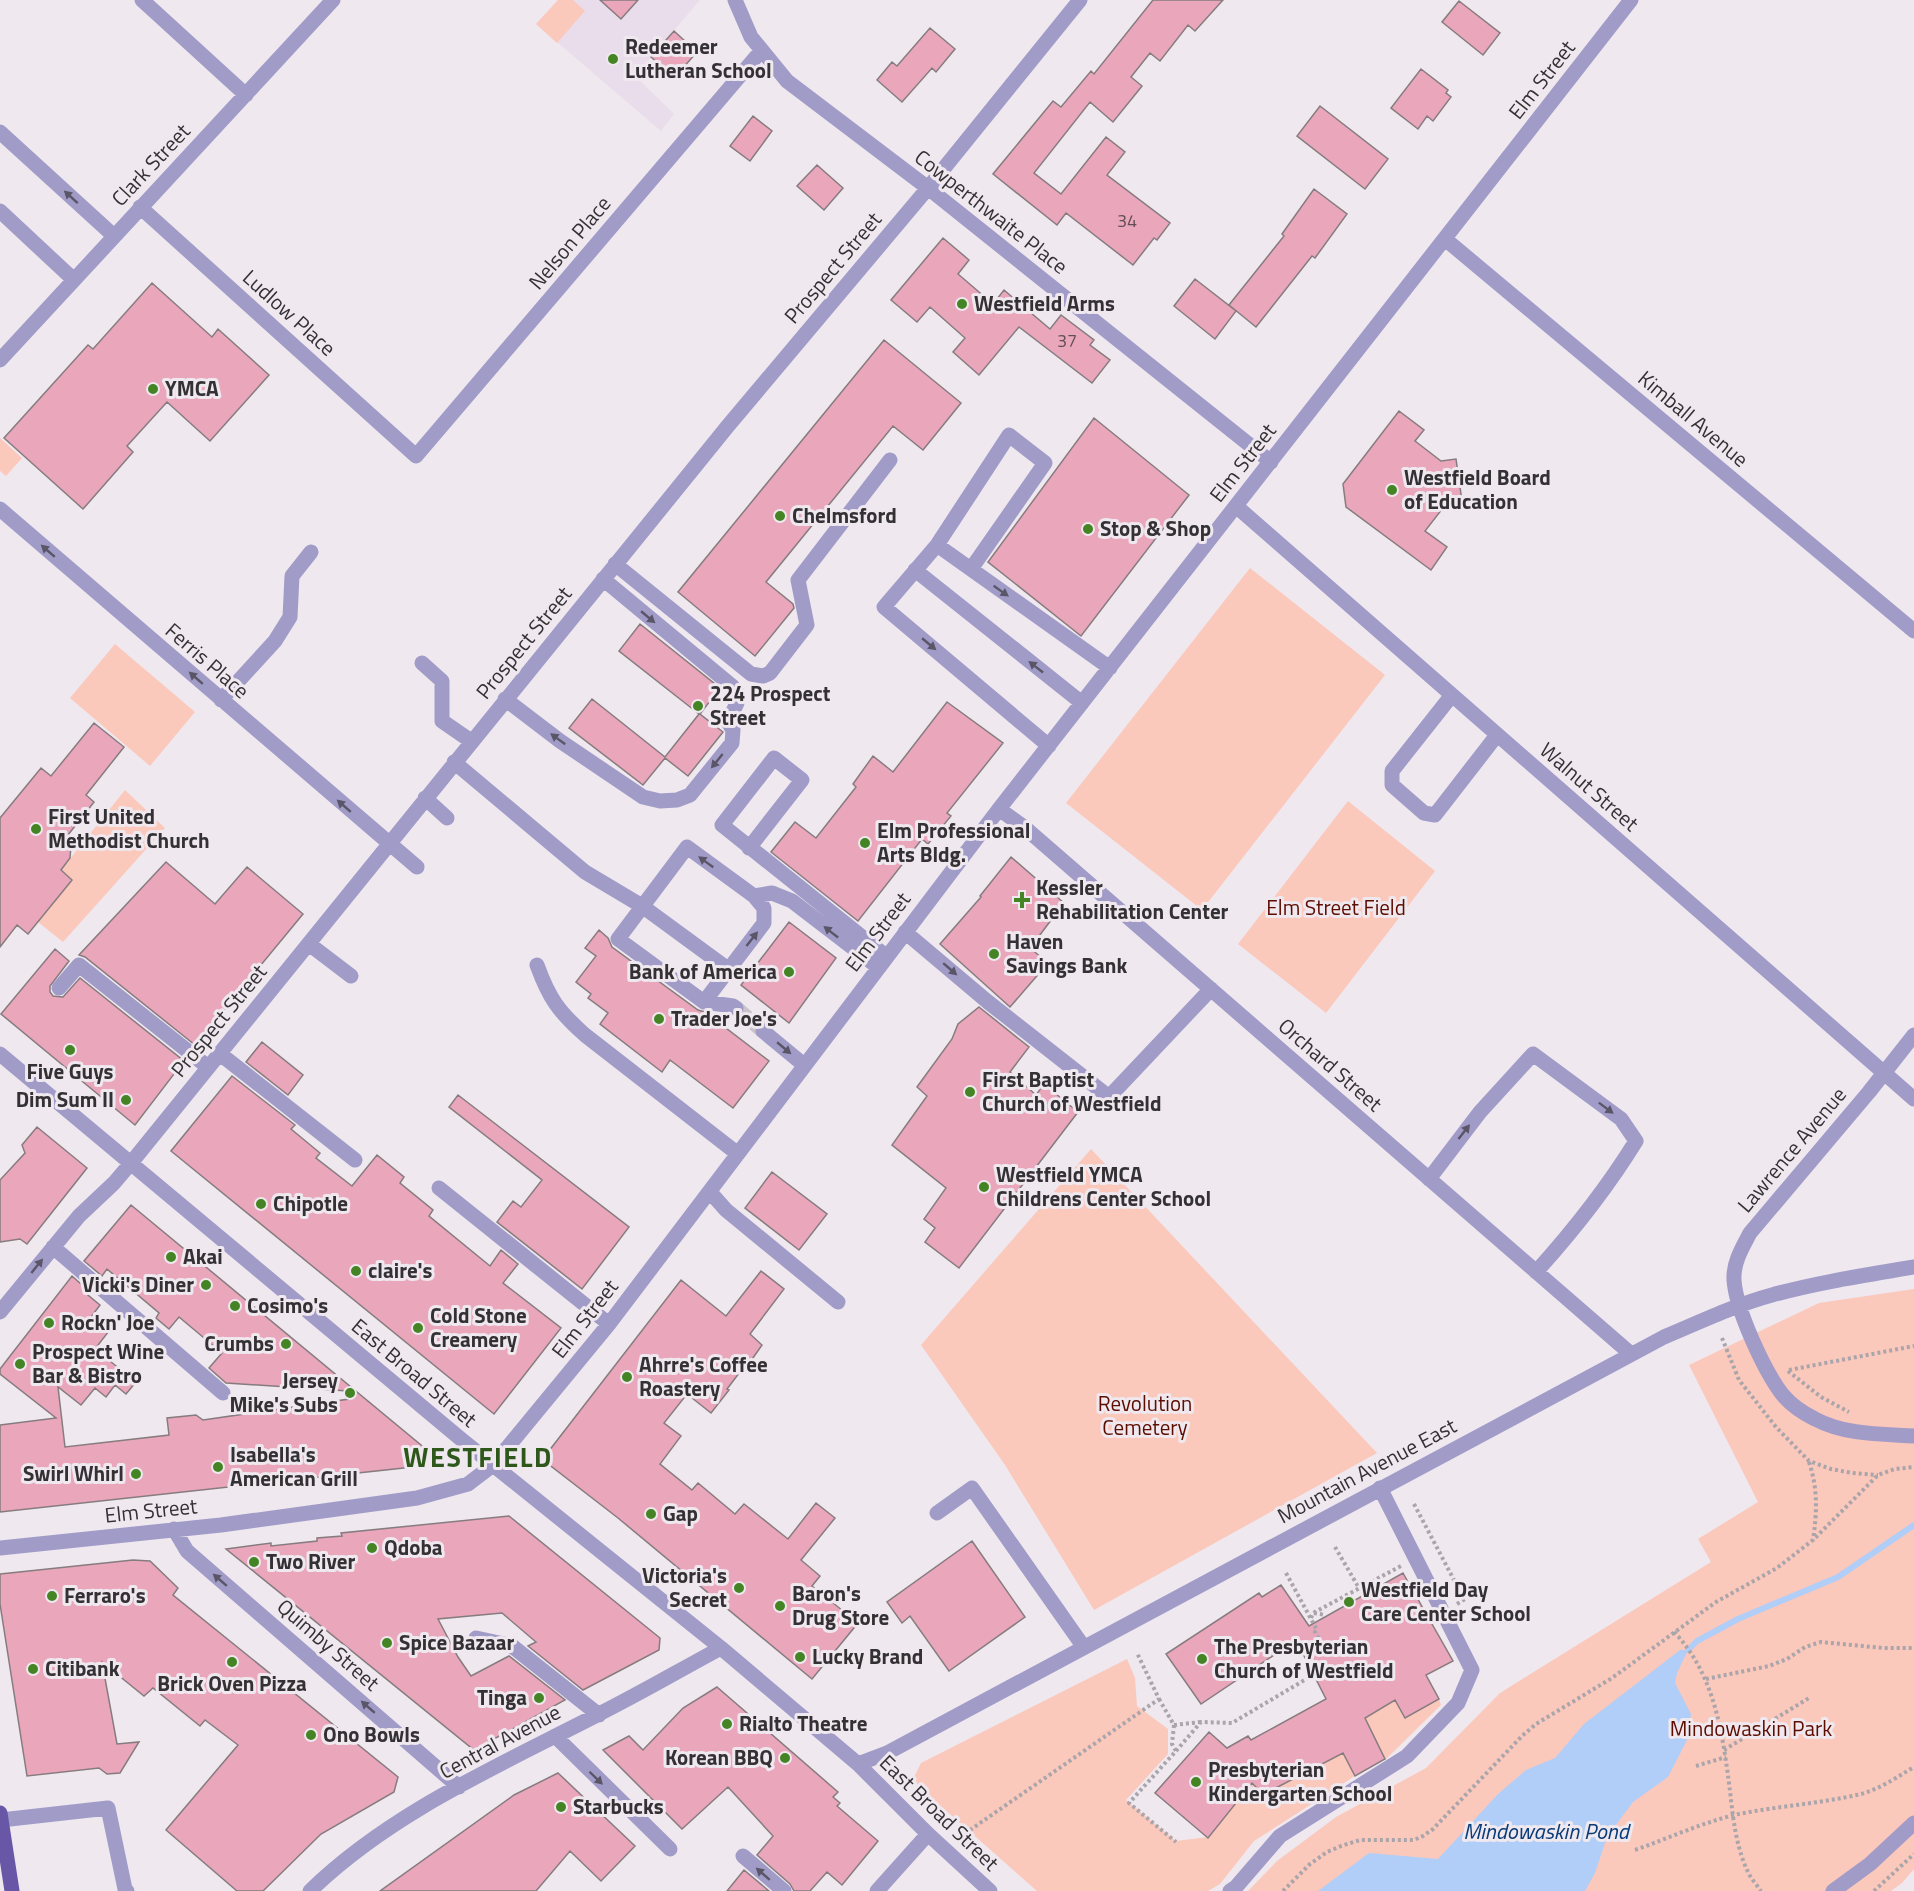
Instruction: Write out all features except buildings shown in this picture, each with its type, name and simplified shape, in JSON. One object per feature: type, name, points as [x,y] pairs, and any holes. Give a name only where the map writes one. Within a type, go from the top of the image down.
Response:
[{"type":"main road","points":[[0,1817],[12,1891]]},
{"type":"street","points":[[142,0],[246,95]]},
{"type":"street","name":"Clark Street","points":[[0,360],[333,0]]},
{"type":"street","name":"Cowperthwaite Place","points":[[735,0],[751,37],[787,81],[928,188],[1271,462]]},
{"type":"street","name":"Prospect Street","points":[[0,1312],[79,1216],[114,1183],[615,564],[928,188],[1080,0]]},
{"type":"street","name":"Elm Street","points":[[0,1548],[221,1525],[417,1498],[468,1484],[493,1465],[609,1324],[999,809],[1631,0]]},
{"type":"street","name":"Nelson Place","points":[[410,451],[416,456],[761,51]]},
{"type":"street","points":[[0,132],[114,236]]},
{"type":"street","name":"Ludlow Place","points":[[140,207],[410,451]]},
{"type":"street","points":[[0,211],[74,280]]},
{"type":"street","name":"Kimball Avenue","points":[[1445,239],[1914,631]]},
{"type":"street","points":[[970,569],[1045,463],[1009,435],[936,545],[884,607],[1049,746]]},
{"type":"street","points":[[615,564],[751,674],[763,676],[770,673],[807,625],[798,580],[890,460]]},
{"type":"street","name":"Walnut Street","points":[[1236,506],[1914,1099]]},
{"type":"street","name":"Ferris Place","points":[[0,509],[417,867]]},
{"type":"street","points":[[936,545],[1110,668]]},
{"type":"street","points":[[221,700],[275,640],[290,617],[292,576],[310,552]]},
{"type":"street","points":[[915,570],[1082,703]]},
{"type":"street","points":[[505,699],[560,741],[643,797],[660,801],[677,800],[690,795],[732,742],[734,736],[728,722],[737,703],[738,694],[732,686],[603,579]]},
{"type":"street","points":[[422,663],[442,681],[442,721],[471,741]]},
{"type":"street","points":[[1452,695],[1392,771],[1392,785],[1424,813],[1435,815],[1497,735]]},
{"type":"street","points":[[749,848],[802,780],[774,758],[722,825],[882,962]]},
{"type":"street","points":[[454,762],[585,872],[642,906],[729,969]]},
{"type":"street","points":[[425,798],[447,818]]},
{"type":"street","name":"Orchard Street","points":[[999,809],[1024,827],[1631,1354]]},
{"type":"street","points":[[704,1002],[764,922],[764,908],[754,896],[687,847],[618,939],[704,1002],[736,1008]]},
{"type":"street","points":[[754,896],[772,893],[792,901],[882,962]]},
{"type":"street","points":[[905,932],[988,1002],[1109,1098],[1211,989]]},
{"type":"street","points":[[309,944],[351,976]]},
{"type":"street","points":[[59,988],[78,965],[208,1066]]},
{"type":"street","points":[[537,965],[548,994],[564,1017],[738,1154]]},
{"type":"street","points":[[763,1031],[804,1065]]},
{"type":"street","name":"Lawrence Avenue","points":[[1914,1035],[1750,1233],[1737,1256],[1734,1279],[1739,1305],[1768,1372],[1783,1395],[1801,1411],[1839,1428],[1862,1433],[1914,1436]]},
{"type":"street","points":[[219,1053],[355,1160]]},
{"type":"street","name":"East Broad Street","points":[[0,1054],[493,1465],[721,1648],[858,1764],[928,1834],[990,1891]]},
{"type":"street","points":[[1429,1179],[1480,1112],[1533,1054],[1621,1119],[1636,1141],[1617,1172],[1536,1272]]},
{"type":"street","points":[[439,1188],[609,1324]]},
{"type":"street","points":[[710,1192],[726,1210],[838,1302]]},
{"type":"street","points":[[53,1247],[223,1393]]},
{"type":"street","name":"Mountain Avenue East","points":[[858,1764],[887,1753],[1083,1646],[1664,1337],[1739,1305],[1814,1285],[1914,1267]]},
{"type":"street","points":[[937,1513],[972,1488],[1083,1646]]},
{"type":"street","points":[[1230,1891],[1280,1836],[1407,1756],[1458,1703],[1473,1670],[1380,1488]]},
{"type":"street","name":"Quimby Street","points":[[174,1529],[187,1551],[459,1787]]},
{"type":"street","points":[[476,1638],[512,1646],[598,1715]]},
{"type":"street","name":"Central Avenue","points":[[310,1891],[326,1875],[380,1833],[503,1762],[598,1715],[721,1648]]},
{"type":"street","points":[[555,1736],[670,1849]]},
{"type":"street","points":[[0,1817],[108,1808],[125,1889],[128,1891]]},
{"type":"street","points":[[1833,1891],[1870,1864],[1914,1824]]},
{"type":"street","points":[[877,1891],[928,1834]]},
{"type":"street","points":[[743,1856],[784,1891]]},
{"type":"path","points":[[1853,1414],[1821,1397],[1788,1370],[1914,1346]]},
{"type":"path","points":[[1809,1461],[1815,1479],[1817,1512],[1813,1540]]},
{"type":"path","points":[[1283,1891],[1310,1864],[1327,1852],[1341,1846],[1360,1840],[1414,1840],[1428,1833],[1536,1724],[1612,1678],[1716,1602],[1777,1568],[1813,1540],[1878,1474],[1914,1467]]},
{"type":"path","points":[[1414,1504],[1464,1599]]},
{"type":"path","points":[[1335,1547],[1359,1588]]},
{"type":"path","points":[[1311,1618],[1313,1613],[1401,1566],[1406,1575]]},
{"type":"path","points":[[1286,1573],[1328,1655]]},
{"type":"path","points":[[1443,1612],[1478,1591]]},
{"type":"path","points":[[1313,1613],[1324,1615]]},
{"type":"path","points":[[1674,1632],[1682,1640],[1706,1679],[1726,1757],[1739,1847],[1748,1872],[1761,1891]]},
{"type":"path","points":[[1706,1679],[1769,1666],[1787,1659],[1805,1647],[1821,1642],[1883,1648],[1914,1648]]},
{"type":"path","points":[[1137,1653],[1174,1725],[1173,1743],[1176,1751]]},
{"type":"path","points":[[1174,1725],[1201,1722],[1232,1723],[1313,1675]]},
{"type":"path","points":[[1724,1750],[1809,1698]]},
{"type":"path","points":[[970,1830],[1160,1700]]},
{"type":"path","points":[[1176,1842],[1130,1803],[1201,1722]]},
{"type":"path","points":[[1696,1766],[1726,1757]]},
{"type":"path","points":[[1635,1850],[1672,1838],[1694,1826],[1733,1816],[1776,1806],[1861,1794],[1877,1788],[1914,1767]]},
{"type":"path","points":[[1874,1891],[1914,1854]]},
{"type":"shaded area","name":"Redeemer Lutheran School","points":[[558,0],[700,0],[635,76],[674,114],[661,131],[536,24]]},
{"type":"green space","points":[[558,0],[573,0],[585,11],[557,43],[536,24]]},
{"type":"green space","points":[[0,438],[22,458],[6,476],[0,471]]},
{"type":"green space","points":[[1250,568],[1385,675],[1202,910],[1066,803]]},
{"type":"green space","points":[[115,644],[195,712],[150,766],[70,698]]},
{"type":"green space","points":[[125,790],[165,828],[63,942],[38,922],[72,880],[61,870]]},
{"type":"green space","name":"Elm Street Field","points":[[1348,801],[1435,871],[1326,1013],[1238,944]]},
{"type":"green space","name":"Revolution Cemetery","points":[[1091,1149],[1377,1453],[1094,1610],[1005,1465],[921,1345]]},
{"type":"green space","name":"Mindowaskin Park","points":[[1914,1289],[1914,1869],[1902,1883],[1891,1891],[1248,1891],[1277,1861],[1336,1817],[1426,1768],[1500,1693],[1711,1562],[1698,1539],[1758,1502],[1689,1365],[1819,1303]]},
{"type":"green space","points":[[1127,1659],[1135,1678],[1137,1706],[1168,1729],[1168,1754],[1126,1800],[1176,1841],[1208,1837],[1252,1783],[1261,1792],[1272,1790],[1343,1753],[1355,1776],[1254,1841],[1220,1884],[1208,1891],[1037,1891],[918,1786],[914,1777],[921,1763]]},
{"type":"green space","points":[[1439,1699],[1441,1705],[1385,1760],[1365,1718],[1395,1700],[1405,1717]]},
{"type":"water","name":"Mindowaskin Pond","points":[[1680,1650],[1688,1650],[1677,1673],[1675,1683],[1691,1714],[1687,1740],[1668,1777],[1633,1802],[1607,1837],[1595,1873],[1585,1891],[1318,1891],[1369,1853],[1438,1859],[1498,1794],[1526,1770],[1555,1758],[1584,1724]]},
{"type":"waterway","points":[[1688,1650],[1697,1641],[1738,1619],[1838,1577],[1914,1525]]},
{"type":"tunnel","points":[[736,1008],[763,1031]]},
{"type":"place","name":"Redeemer Lutheran School","points":[[613,59]]},
{"type":"place","name":"Westfield Arms","points":[[962,304]]},
{"type":"place","name":"YMCA","points":[[153,389]]},
{"type":"place","name":"Westfield Board of Education","points":[[1392,490]]},
{"type":"place","name":"Chelmsford","points":[[780,516]]},
{"type":"place","name":"Stop & Shop","points":[[1088,529]]},
{"type":"place","name":"224 Prospect Street","points":[[698,706]]},
{"type":"place","name":"First United Methodist Church","points":[[36,829]]},
{"type":"place","name":"Elm Professional Arts Bldg.","points":[[865,843]]},
{"type":"place","name":"Kessler Rehabilitation Center","points":[[1022,900]]},
{"type":"place","name":"Haven Savings Bank","points":[[994,954]]},
{"type":"place","name":"Bank of America","points":[[789,972]]},
{"type":"place","name":"Trader Joe's","points":[[659,1019]]},
{"type":"place","name":"Five Guys","points":[[70,1050]]},
{"type":"place","name":"First Baptist Church of Westfield","points":[[970,1092]]},
{"type":"place","name":"Dim Sum II","points":[[126,1100]]},
{"type":"place","name":"Westfield YMCA Childrens Center School","points":[[984,1187]]},
{"type":"place","name":"Chipotle","points":[[261,1204]]},
{"type":"place","name":"Akai","points":[[171,1257]]},
{"type":"place","name":"claire's","points":[[356,1271]]},
{"type":"place","name":"Vicki's Diner","points":[[206,1285]]},
{"type":"place","name":"Cosimo's","points":[[235,1306]]},
{"type":"place","name":"Rockn' Joe","points":[[49,1323]]},
{"type":"place","name":"Cold Stone Creamery","points":[[418,1328]]},
{"type":"place","name":"Crumbs","points":[[286,1344]]},
{"type":"place","name":"Prospect Wine Bar & Bistro","points":[[20,1364]]},
{"type":"place","name":"Ahrre's Coffee Roastery","points":[[627,1377]]},
{"type":"place","name":"Jersey Mike's Subs","points":[[350,1393]]},
{"type":"place","name":"Isabella's American Grill","points":[[218,1467]]},
{"type":"place","name":"Swirl Whirl","points":[[136,1474]]},
{"type":"place","name":"Gap","points":[[651,1514]]},
{"type":"place","name":"Qdoba","points":[[372,1548]]},
{"type":"place","name":"Two River","points":[[254,1562]]},
{"type":"place","name":"Victoria's Secret","points":[[739,1588]]},
{"type":"place","name":"Ferraro's","points":[[52,1596]]},
{"type":"place","name":"Westfield Day Care Center School","points":[[1349,1602]]},
{"type":"place","name":"Baron's Drug Store","points":[[780,1606]]},
{"type":"place","name":"Spice Bazaar","points":[[387,1643]]},
{"type":"place","name":"Lucky Brand","points":[[800,1657]]},
{"type":"place","name":"The Presbyterian Church of Westfield","points":[[1202,1659]]},
{"type":"place","name":"Brick Oven Pizza","points":[[232,1662]]},
{"type":"place","name":"Citibank","points":[[33,1669]]},
{"type":"place","name":"Tinga","points":[[539,1698]]},
{"type":"place","name":"Rialto Theatre","points":[[727,1724]]},
{"type":"place","name":"Ono Bowls","points":[[311,1735]]},
{"type":"place","name":"Korean BBQ","points":[[785,1758]]},
{"type":"place","name":"Presbyterian Kindergarten School","points":[[1196,1782]]},
{"type":"place","name":"Starbucks","points":[[561,1807]]},
{"type":"district","name":"WESTFIELD","points":[[478,1458]]}]
